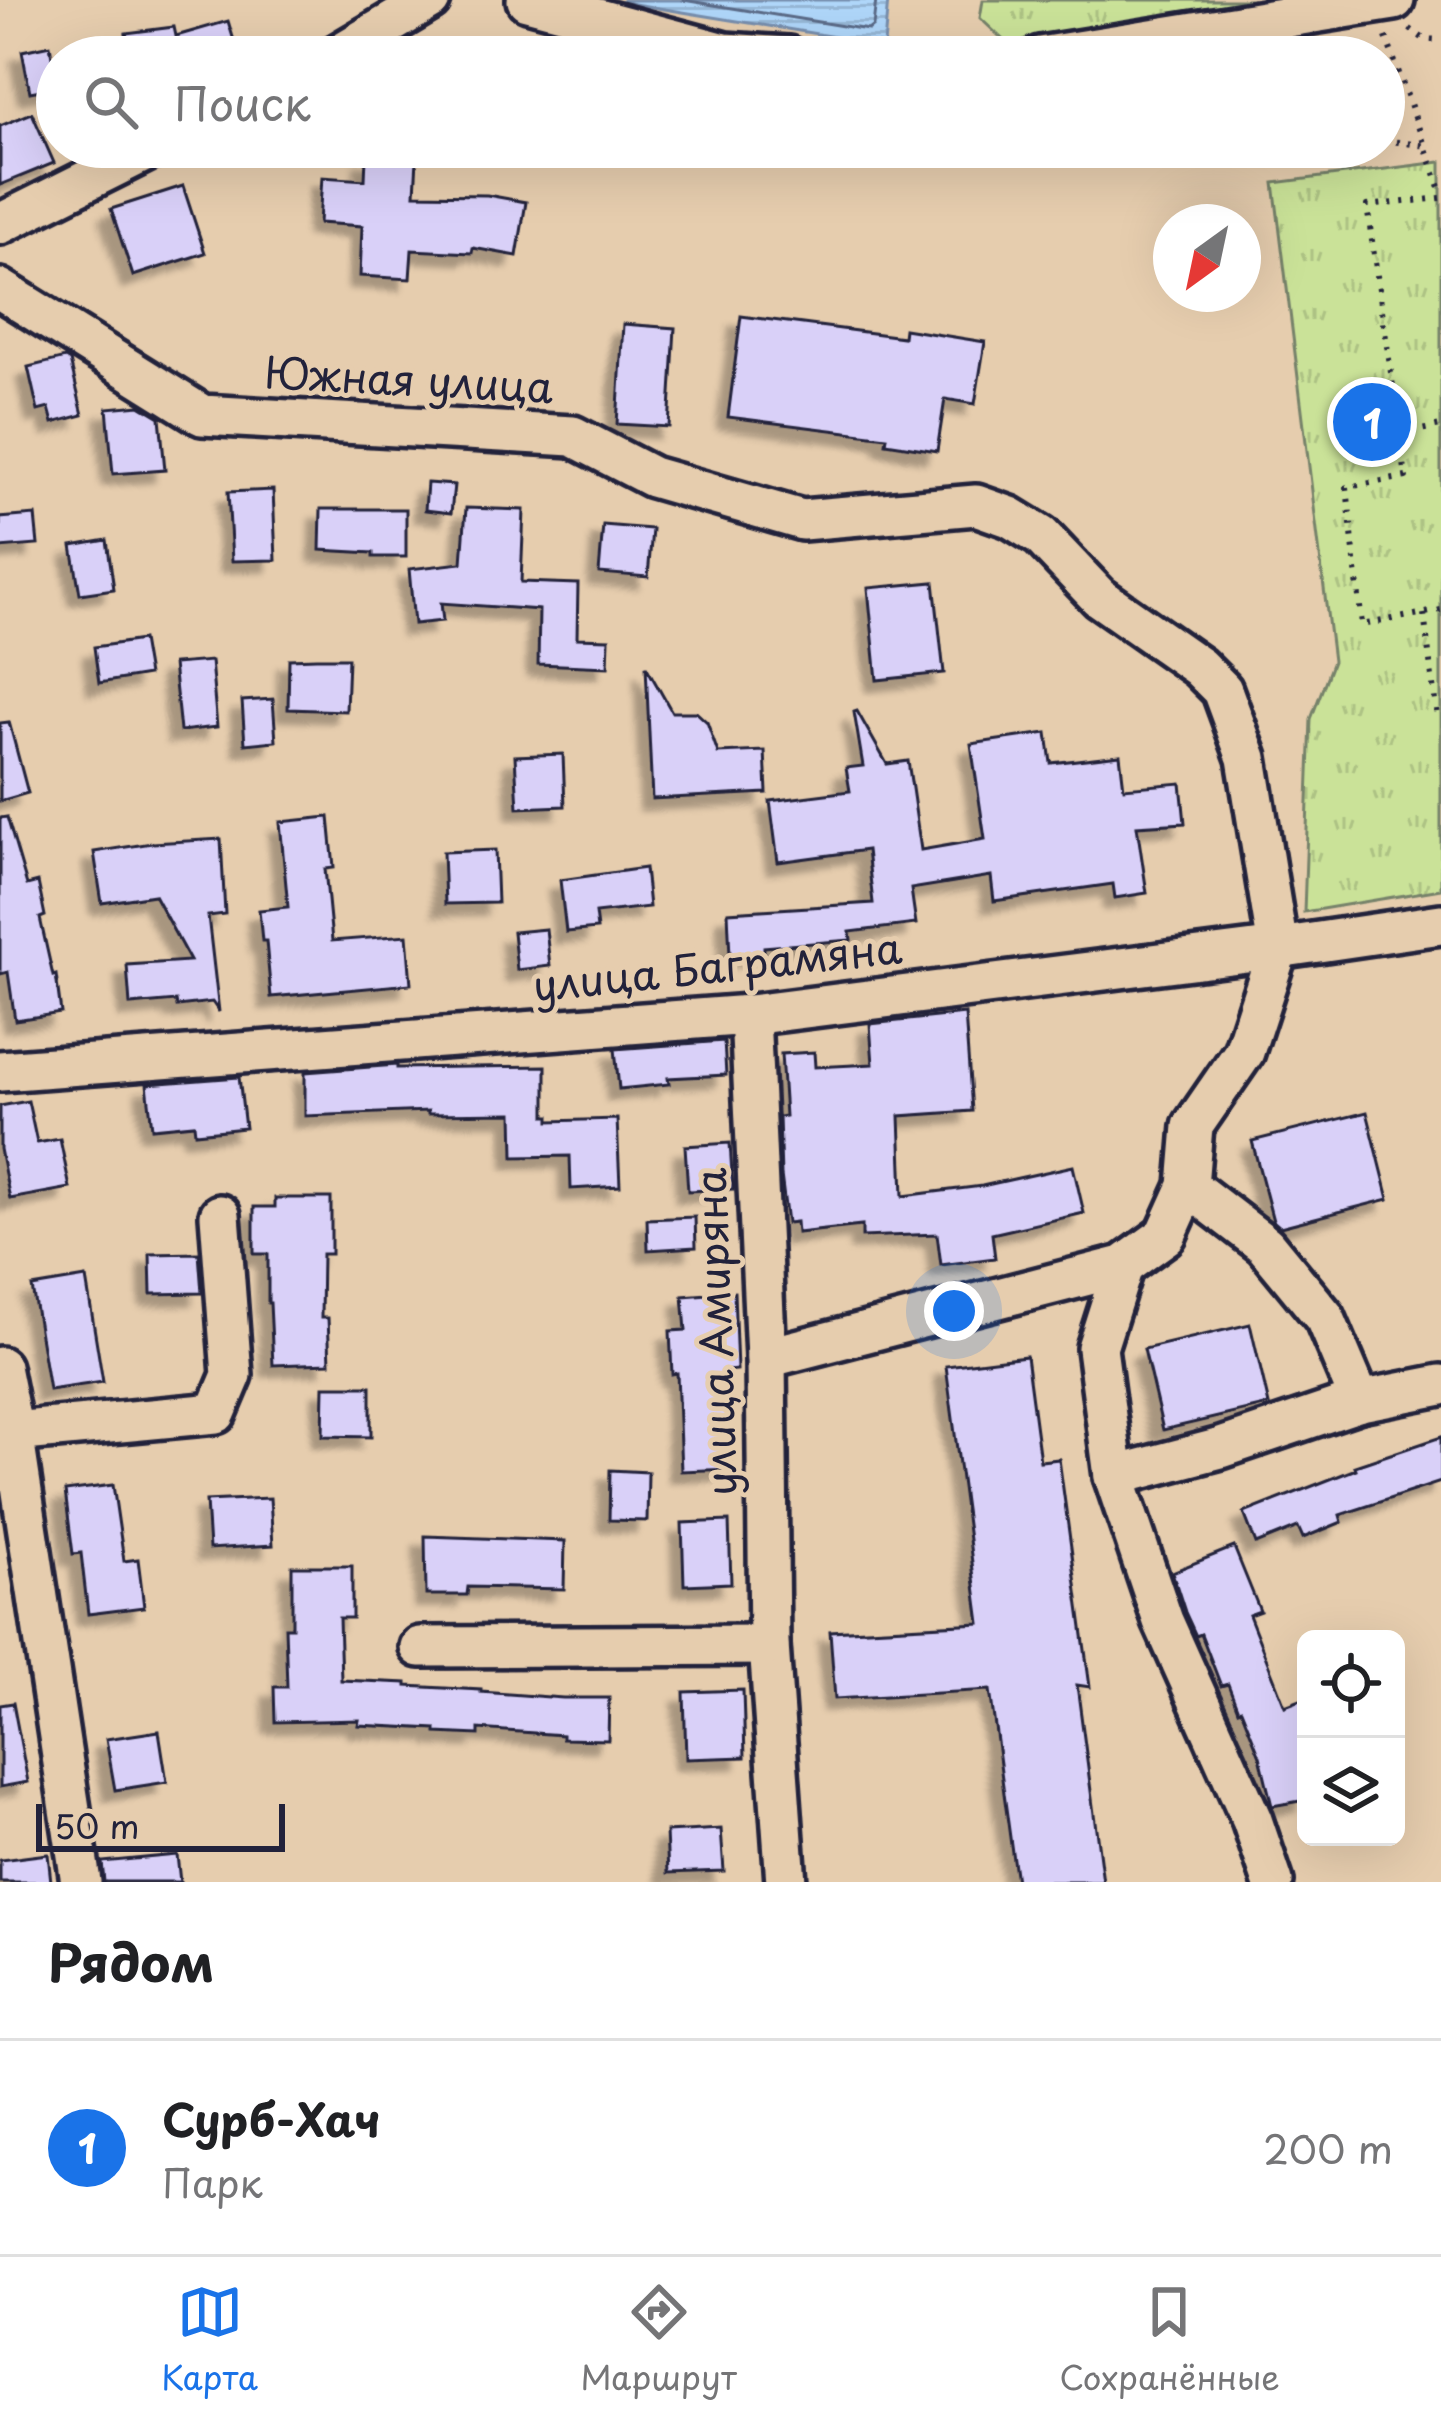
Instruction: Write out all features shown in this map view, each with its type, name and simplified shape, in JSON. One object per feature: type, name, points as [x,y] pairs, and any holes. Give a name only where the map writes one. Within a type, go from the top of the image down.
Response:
[{"type":"street","points":[[369,36],[430,0]]},
{"type":"street","points":[[527,0],[661,36]]},
{"type":"street","points":[[1169,36],[1384,1]]},
{"type":"street","points":[[0,224],[112,168]]},
{"type":"street","name":"Южная улица","points":[[0,289],[202,415],[573,436],[652,478],[802,520],[976,505],[1010,517],[1041,536],[1100,597],[1222,690],[1247,758],[1278,948]]},
{"type":"street","name":"улица Баграмяна","points":[[0,1071],[750,1015],[1441,924]]},
{"type":"street","points":[[766,1358],[1124,1266],[1166,1235],[1188,1186],[1193,1126],[1244,1052],[1278,948]]},
{"type":"street","name":"улица Амиряна","points":[[750,1015],[766,1358],[769,1645],[786,1882]]},
{"type":"street","points":[[1188,1186],[1265,1244],[1325,1318],[1360,1401]]},
{"type":"street","points":[[8,1420],[216,1413],[232,1376],[220,1215]]},
{"type":"street","points":[[1124,1266],[1096,1348],[1114,1476],[1163,1621],[1252,1820],[1273,1882]]},
{"type":"street","points":[[0,1367],[81,1882]]},
{"type":"street","points":[[1114,1476],[1222,1448],[1360,1401],[1441,1384]]},
{"type":"street","points":[[420,1647],[769,1645]]},
{"type":"path","points":[[1384,1],[1394,36]]},
{"type":"path","points":[[1405,74],[1441,194],[1367,206],[1406,477],[1347,487],[1362,625],[1441,610]]},
{"type":"path","points":[[1405,143],[1426,146]]},
{"type":"path","points":[[1400,434],[1441,426]]},
{"type":"path","points":[[1424,614],[1437,717],[1441,716]]},
{"type":"green space","points":[[983,0],[1333,0],[1274,14],[1115,36],[999,36],[980,18]]},
{"type":"green space","points":[[1441,162],[1441,889],[1304,912],[1311,719],[1333,661],[1274,183]]},
{"type":"water","points":[[888,0],[885,36],[829,36],[622,2]]},
{"type":"building","points":[[228,21],[233,36],[176,36]]},
{"type":"building","points":[[174,27],[176,36],[126,36],[126,33]]},
{"type":"building","points":[[36,48],[36,91],[30,92],[22,51]]},
{"type":"building","points":[[32,113],[36,168],[42,168],[0,185],[0,126]]},
{"type":"building","points":[[366,168],[416,168],[415,194],[487,195],[526,202],[517,256],[473,248],[472,253],[412,250],[410,279],[360,276],[362,226],[319,223],[322,177],[365,180]]},
{"type":"building","points":[[183,186],[205,253],[133,276],[111,209]]},
{"type":"building","points":[[741,316],[903,337],[904,329],[985,342],[975,404],[945,399],[937,451],[886,443],[887,437],[728,417]]},
{"type":"building","points":[[623,324],[675,328],[669,427],[617,424]]},
{"type":"building","points":[[65,358],[70,361],[83,415],[53,423],[49,408],[38,411],[28,367]]},
{"type":"building","points":[[140,405],[160,417],[165,470],[113,474],[107,408]]},
{"type":"building","points":[[427,483],[454,485],[451,513],[425,510]]},
{"type":"building","points":[[273,490],[276,560],[232,561],[228,492]]},
{"type":"building","points":[[466,508],[524,510],[521,582],[578,584],[577,638],[609,639],[608,667],[538,664],[539,610],[441,603],[443,621],[414,624],[409,569],[462,563]]},
{"type":"building","points":[[321,509],[406,509],[406,557],[320,550]]},
{"type":"building","points":[[35,515],[38,545],[0,548],[0,518]]},
{"type":"building","points":[[603,525],[652,529],[648,577],[599,573]]},
{"type":"building","points":[[107,540],[114,589],[80,594],[72,546]]},
{"type":"building","points":[[934,582],[944,673],[877,680],[868,588]]},
{"type":"building","points":[[142,640],[148,675],[99,683],[94,647]]},
{"type":"building","points":[[348,658],[346,711],[288,709],[289,659]]},
{"type":"building","points":[[211,661],[217,727],[180,731],[173,664]]},
{"type":"building","points":[[646,666],[672,712],[696,712],[707,722],[718,753],[765,751],[767,793],[652,799]]},
{"type":"building","points":[[273,699],[276,741],[245,744],[242,701]]},
{"type":"building","points":[[857,711],[887,764],[908,761],[921,850],[985,839],[971,744],[1047,733],[1051,763],[1120,755],[1124,788],[1181,783],[1185,823],[1137,826],[1147,893],[1115,898],[1113,884],[994,901],[991,876],[911,889],[916,924],[850,932],[851,940],[764,947],[764,954],[730,956],[728,912],[873,903],[867,850],[778,862],[770,801],[850,791],[846,768],[863,766]]},
{"type":"building","points":[[9,722],[28,793],[0,801],[0,723]]},
{"type":"building","points":[[563,754],[565,806],[518,808],[515,756]]},
{"type":"building","points":[[7,817],[27,885],[38,882],[45,916],[40,918],[61,1013],[15,1020],[8,972],[0,974],[0,818]]},
{"type":"building","points":[[329,817],[334,868],[325,869],[332,941],[407,935],[411,984],[271,997],[259,910],[288,907],[280,822]]},
{"type":"building","points":[[221,839],[225,914],[208,916],[219,1012],[212,1002],[130,1005],[127,965],[190,961],[154,895],[102,903],[94,852]]},
{"type":"building","points":[[495,850],[497,903],[445,904],[443,852]]},
{"type":"building","points":[[645,868],[649,907],[595,913],[597,929],[566,932],[560,880]]},
{"type":"building","points":[[546,929],[550,966],[517,970],[513,932]]},
{"type":"building","points":[[965,1014],[972,1111],[900,1116],[903,1196],[982,1186],[1073,1166],[1084,1213],[992,1234],[995,1258],[941,1265],[937,1234],[862,1237],[862,1226],[797,1233],[796,1222],[787,1223],[781,1175],[779,1117],[785,1116],[781,1054],[814,1052],[815,1067],[873,1064],[870,1024]]},
{"type":"building","points":[[724,1041],[726,1075],[668,1078],[669,1084],[619,1089],[615,1049]]},
{"type":"building","points":[[397,1065],[546,1066],[546,1116],[550,1121],[617,1119],[620,1186],[571,1189],[570,1156],[514,1157],[513,1113],[305,1116],[305,1072]]},
{"type":"building","points":[[239,1077],[245,1128],[195,1133],[194,1124],[152,1128],[147,1084]]},
{"type":"building","points":[[28,1101],[37,1143],[60,1139],[70,1188],[10,1199],[0,1149],[0,1106]]},
{"type":"building","points":[[1367,1112],[1389,1199],[1280,1227],[1273,1221],[1252,1141]]},
{"type":"building","points":[[730,1143],[733,1189],[688,1191],[685,1146]]},
{"type":"building","points":[[275,1198],[331,1198],[331,1254],[322,1254],[321,1318],[328,1318],[330,1363],[273,1365],[268,1254],[254,1254],[254,1207],[275,1207]]},
{"type":"building","points":[[695,1217],[696,1247],[648,1250],[647,1219]]},
{"type":"building","points":[[199,1253],[202,1293],[151,1294],[150,1254]]},
{"type":"building","points":[[86,1278],[103,1382],[49,1390],[32,1287]]},
{"type":"building","points":[[734,1292],[737,1370],[727,1371],[732,1469],[681,1471],[677,1373],[672,1374],[670,1331],[686,1330],[683,1296]]},
{"type":"building","points":[[1250,1324],[1269,1405],[1163,1430],[1144,1349]]},
{"type":"building","points":[[1026,1356],[1040,1461],[1059,1459],[1090,1687],[1077,1685],[1103,1882],[1016,1882],[990,1690],[835,1699],[830,1631],[980,1623],[946,1366]]},
{"type":"building","points":[[324,1386],[371,1386],[371,1437],[323,1436]]},
{"type":"building","points":[[1441,1437],[1441,1482],[1340,1515],[1342,1522],[1303,1538],[1298,1527],[1256,1544],[1244,1513],[1355,1466]]},
{"type":"building","points":[[610,1470],[648,1472],[647,1521],[609,1520]]},
{"type":"building","points":[[113,1485],[124,1561],[138,1559],[144,1607],[88,1614],[81,1553],[73,1554],[65,1491]]},
{"type":"building","points":[[270,1498],[273,1545],[209,1549],[206,1501]]},
{"type":"building","points":[[729,1521],[731,1583],[684,1585],[682,1523]]},
{"type":"building","points":[[425,1536],[565,1541],[564,1589],[468,1587],[467,1595],[426,1595]]},
{"type":"building","points":[[1234,1547],[1260,1611],[1249,1615],[1285,1706],[1297,1701],[1297,1802],[1272,1806],[1260,1756],[1241,1709],[1228,1684],[1221,1686],[1201,1634],[1196,1636],[1185,1612],[1172,1572]]},
{"type":"building","points":[[292,1566],[352,1566],[352,1618],[339,1618],[341,1680],[609,1698],[608,1740],[479,1729],[479,1735],[436,1733],[436,1729],[358,1725],[359,1720],[275,1722],[274,1687],[287,1687],[285,1627],[292,1627]]},
{"type":"building","points":[[743,1690],[745,1757],[686,1759],[684,1692]]},
{"type":"building","points":[[13,1703],[28,1782],[0,1787],[0,1705]]},
{"type":"building","points":[[159,1731],[167,1782],[115,1790],[106,1739]]},
{"type":"building","points":[[721,1829],[724,1871],[668,1873],[666,1832]]},
{"type":"building","points":[[48,1854],[51,1882],[0,1882],[0,1860]]},
{"type":"building","points":[[177,1855],[180,1882],[104,1882],[102,1862]]},
{"type":"place","name":"Сурб-Хач","points":[[1372,422]]}]
